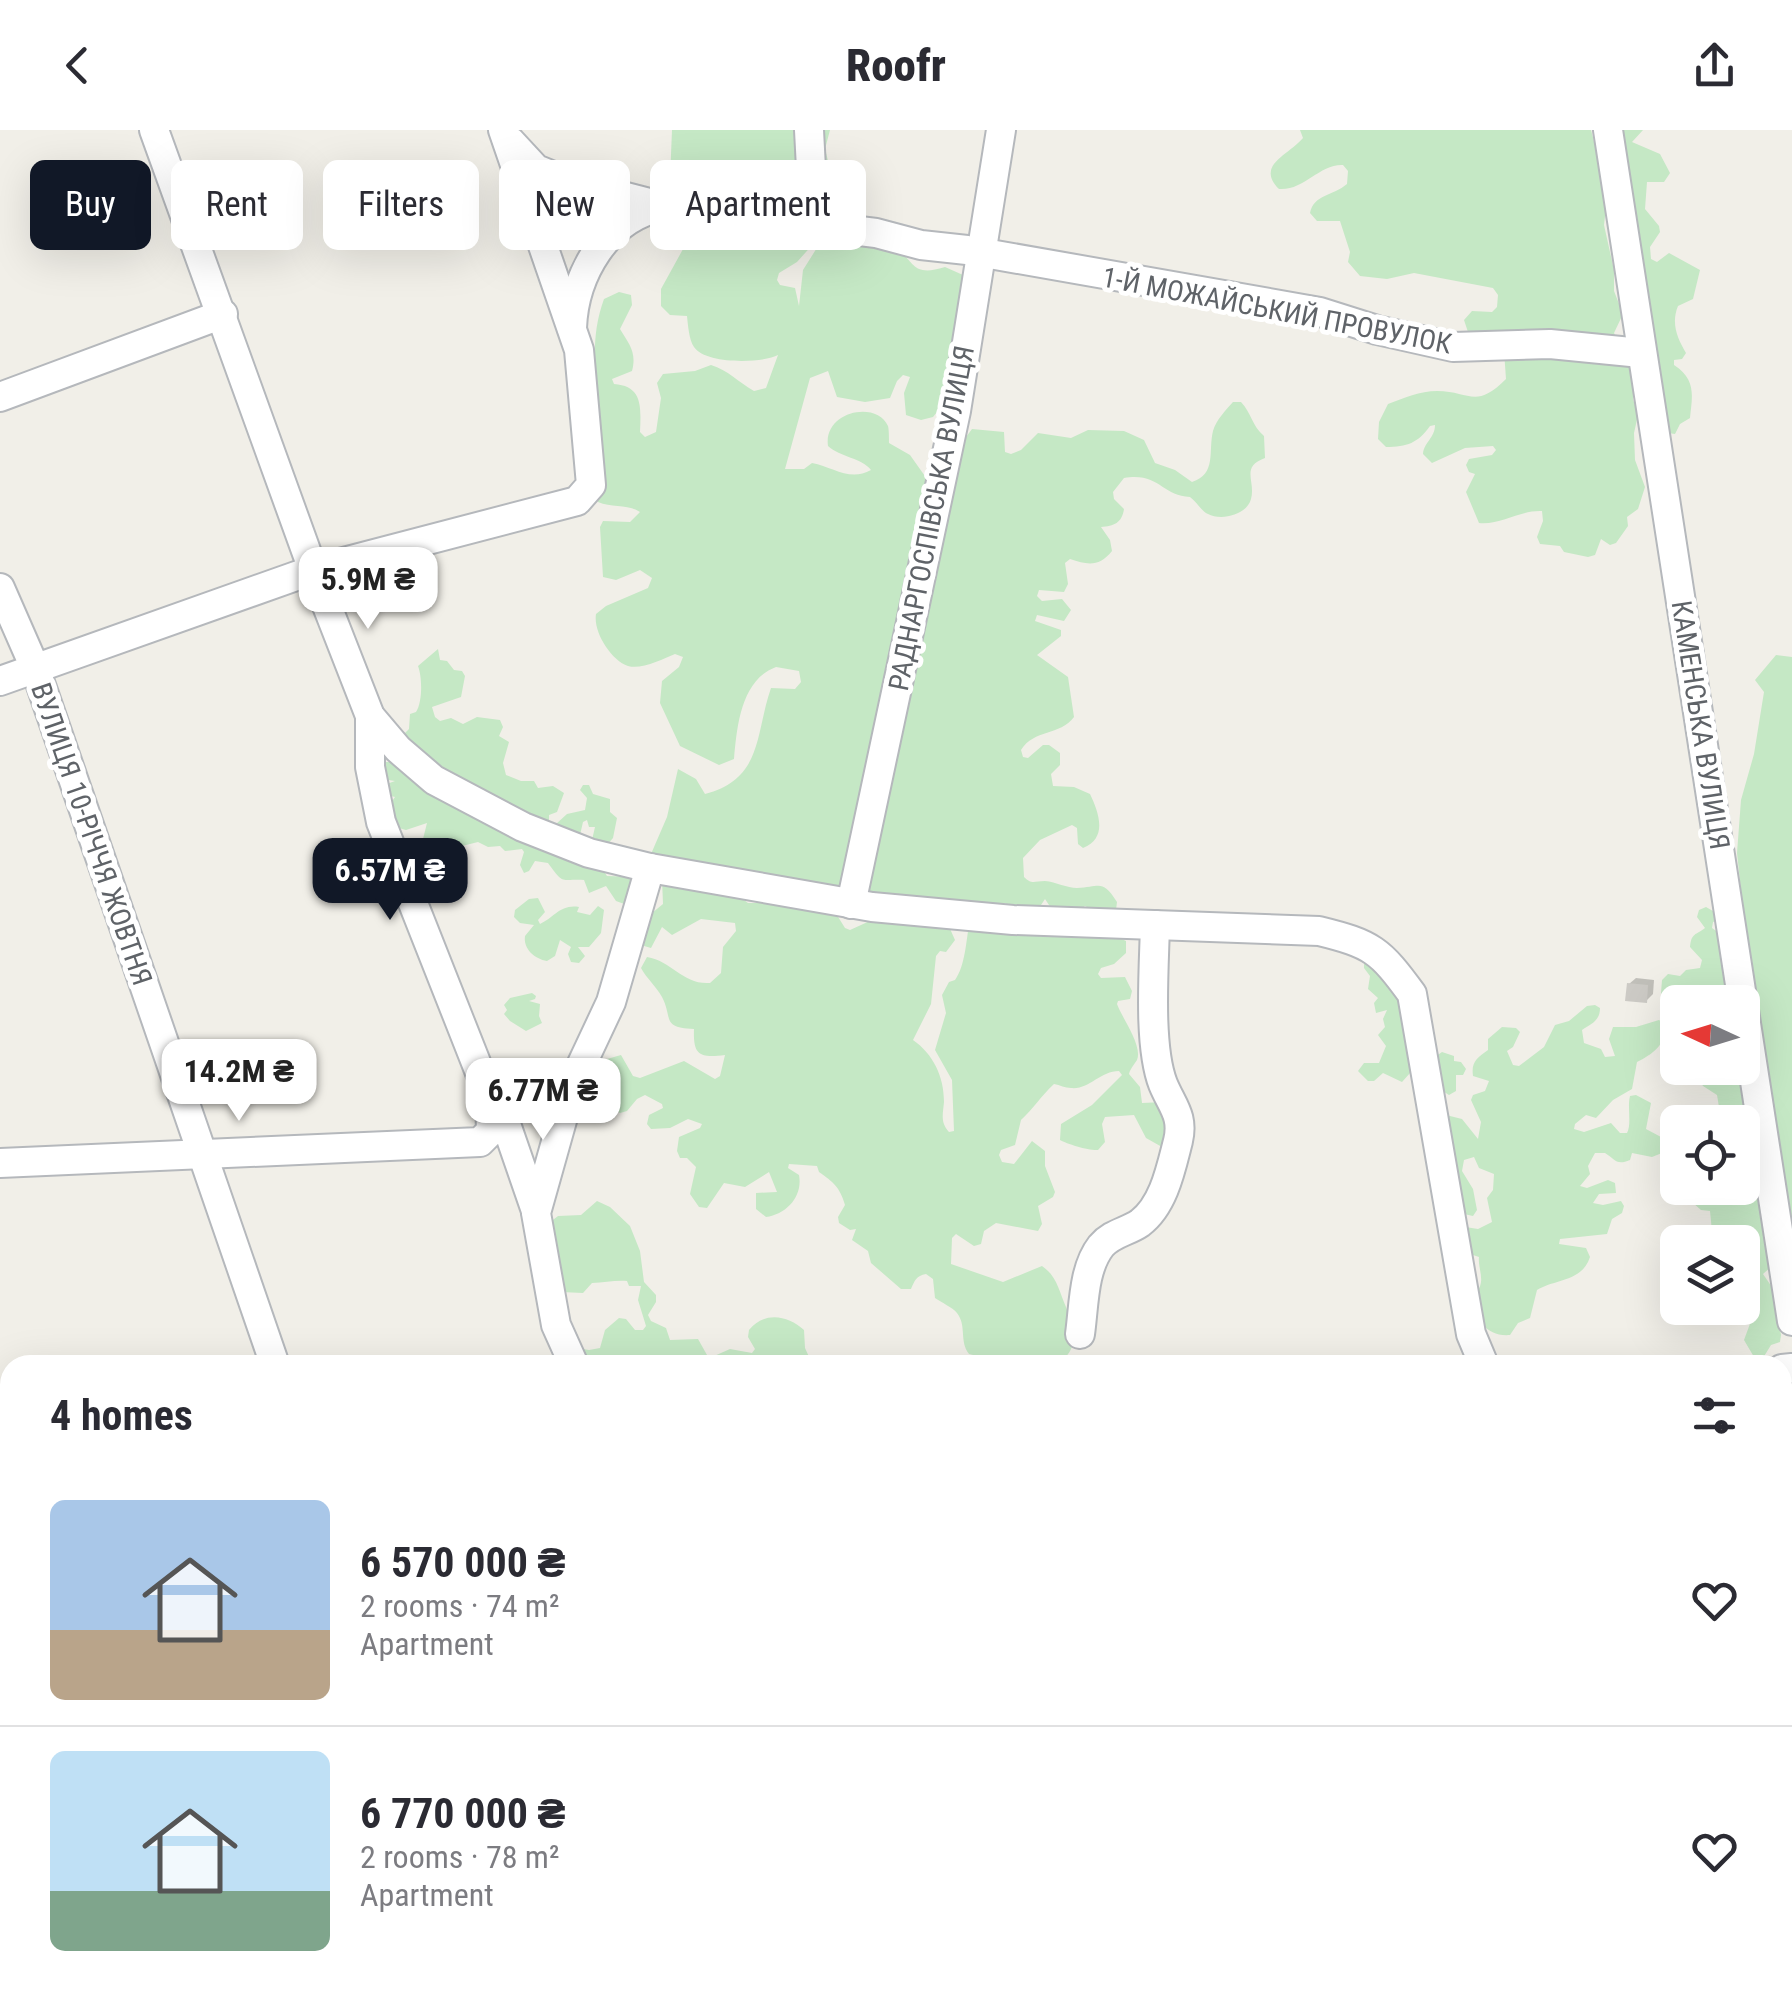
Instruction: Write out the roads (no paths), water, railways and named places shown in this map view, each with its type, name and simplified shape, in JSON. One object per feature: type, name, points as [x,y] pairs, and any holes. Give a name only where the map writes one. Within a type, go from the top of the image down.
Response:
[{"type":"street","points":[[154,130],[370,716],[398,749],[434,780],[523,827],[590,853],[650,868],[851,904],[1013,920],[1319,931],[1364,942],[1389,963],[1412,994],[1471,1334],[1480,1355]]},
{"type":"street","points":[[809,130],[811,160]]},
{"type":"street","name":"РАДНАРГОСПІВСЬКА ВУЛИЦЯ","points":[[851,904],[956,412],[1002,130]]},
{"type":"street","name":"КАМЕНСЬКА ВУЛИЦЯ","points":[[1608,130],[1792,1320]]},
{"type":"street","points":[[0,681],[313,570],[577,500],[591,485],[580,350],[504,132]]},
{"type":"street","name":"1-Й МОЖАЙСЬКИЙ ПРОВУЛОК","points":[[504,132],[536,169],[568,182],[650,204]]},
{"type":"street","points":[[572,328],[582,282],[609,234],[650,209]]},
{"type":"street","name":"1-Й МОЖАЙСЬКИЙ ПРОВУЛОК","points":[[866,232],[921,245],[1320,312],[1377,330],[1453,346],[1550,344],[1641,353]]},
{"type":"street","points":[[0,398],[223,314]]},
{"type":"street","name":"ВУЛИЦЯ 10-РІЧЧЯ ЖОВТНЯ","points":[[0,588],[35,668],[272,1355]]},
{"type":"street","points":[[370,716],[370,767],[382,822],[490,1098],[506,1127],[536,1213],[556,1324],[570,1355]]},
{"type":"street","points":[[536,1213],[572,1085],[611,1002],[650,868]]},
{"type":"street","points":[[1080,1334],[1087,1279],[1099,1248],[1112,1235],[1140,1223],[1159,1201],[1178,1139],[1179,1112],[1163,1084],[1156,1043],[1155,925]]},
{"type":"street","points":[[0,1163],[480,1142],[491,1130],[490,1098]]}]
